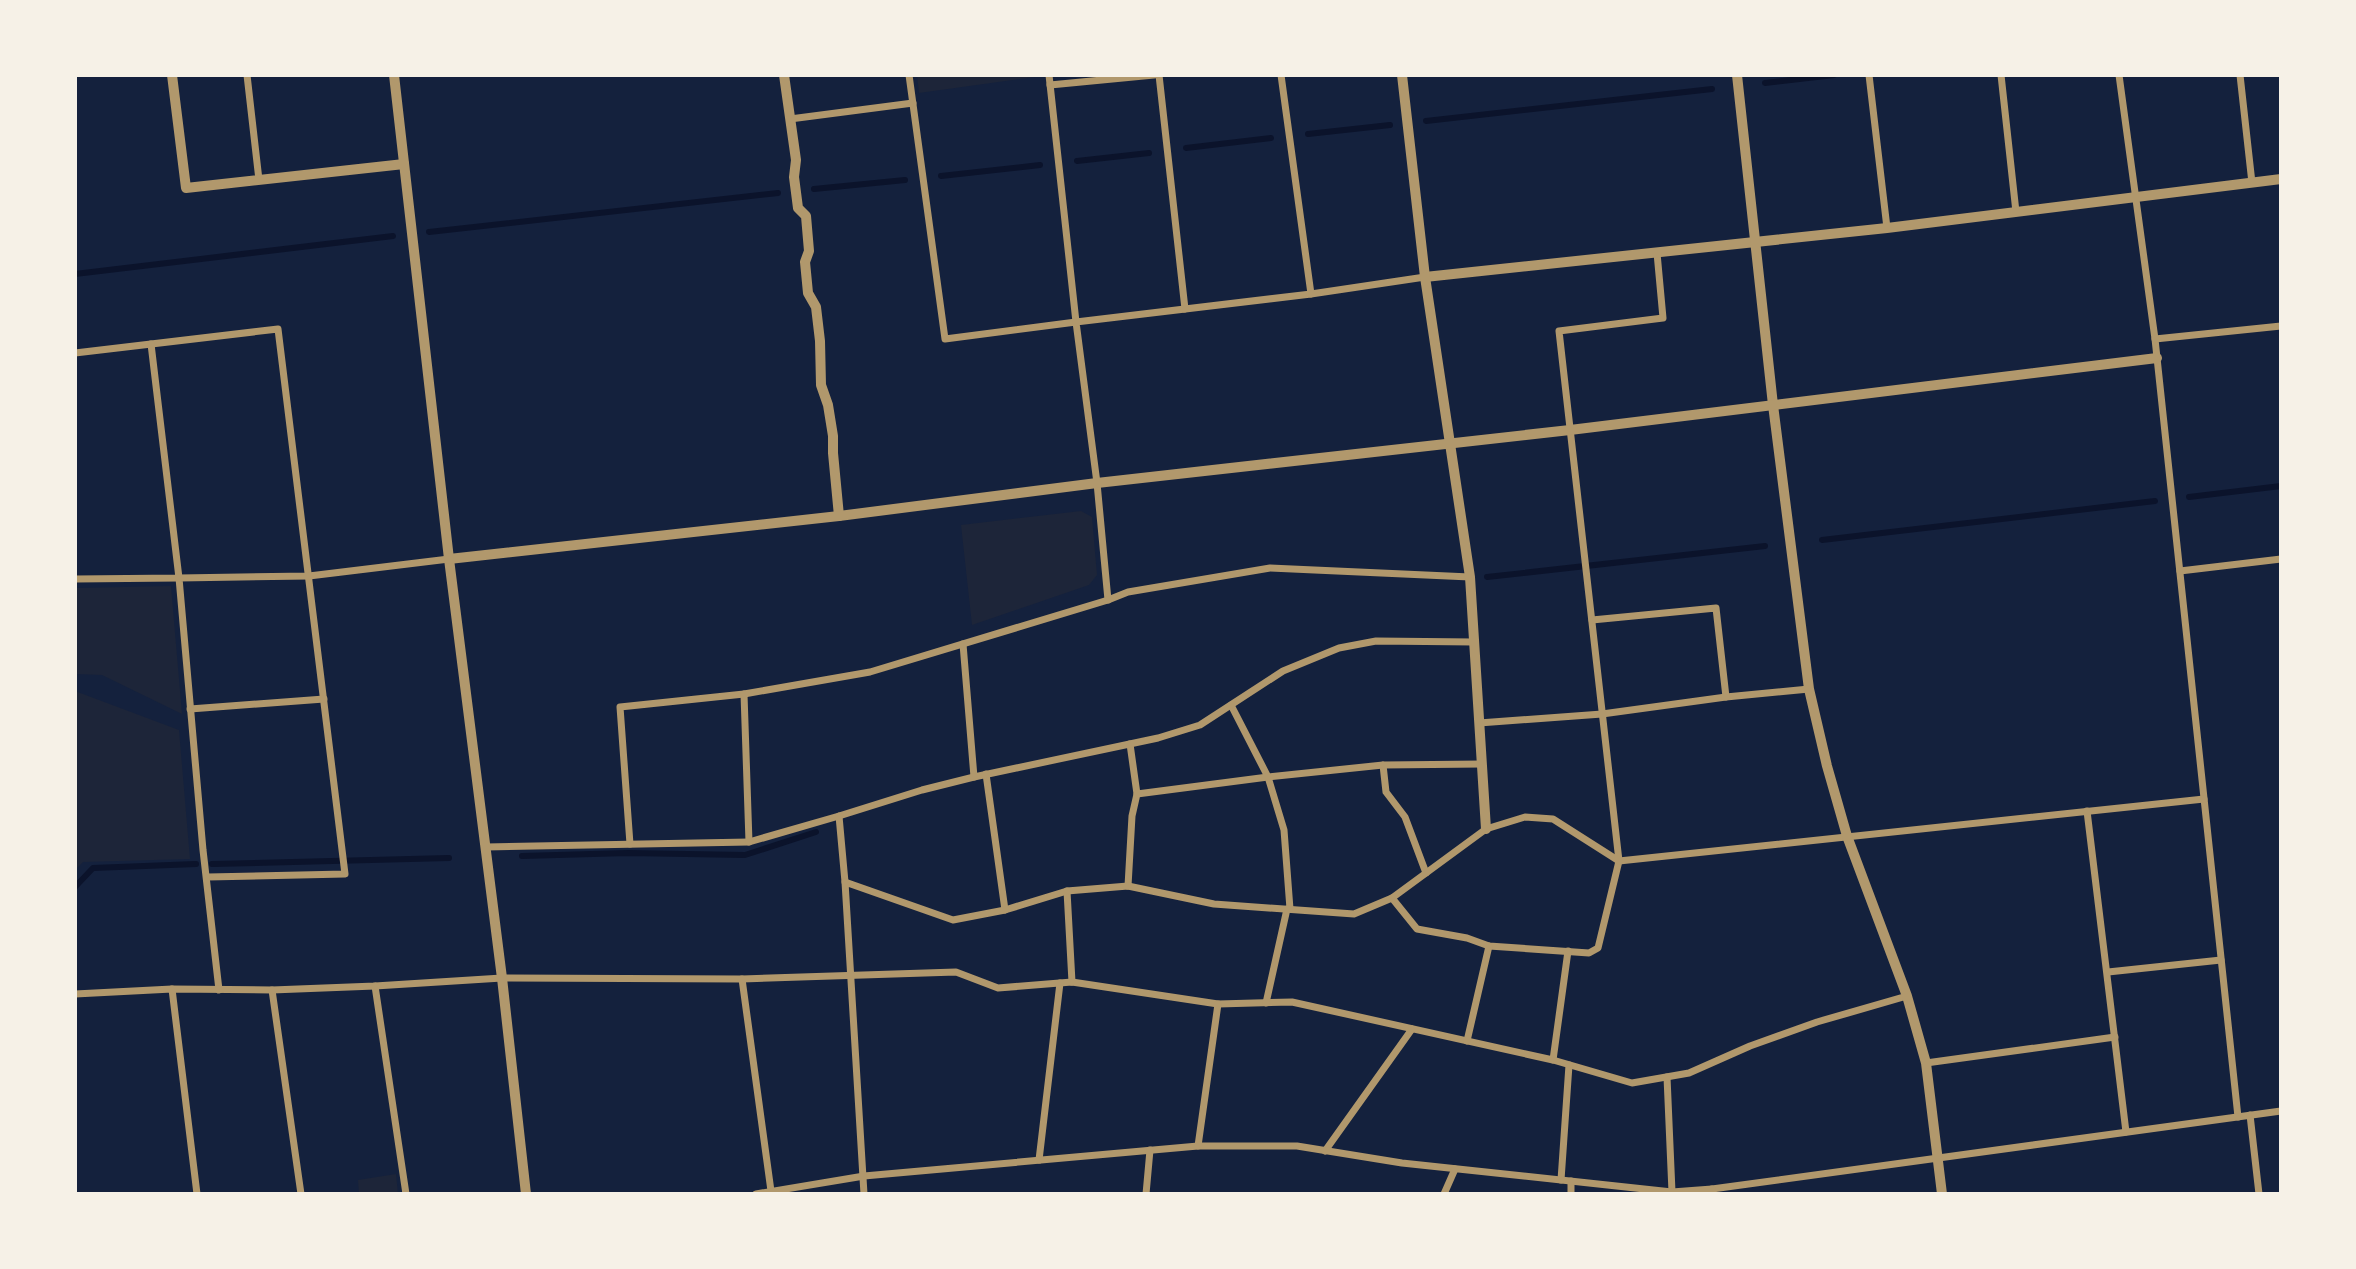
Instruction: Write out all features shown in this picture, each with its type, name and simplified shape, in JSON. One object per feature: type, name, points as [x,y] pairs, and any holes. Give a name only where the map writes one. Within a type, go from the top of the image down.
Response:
[{"type":"street","points":[[172,75],[186,188],[404,164]]},
{"type":"street","points":[[247,75],[259,180]]},
{"type":"street","points":[[394,75],[526,1194]]},
{"type":"street","points":[[784,75],[796,160],[794,177],[798,208],[806,216],[809,251],[805,262],[808,293],[816,307],[821,385],[828,405],[833,436],[832,453],[839,516]]},
{"type":"street","points":[[909,75],[945,339],[1311,294],[1425,277],[1887,228],[2281,179]]},
{"type":"street","points":[[1049,75],[1097,483],[1108,600]]},
{"type":"street","points":[[1050,85],[1157,75],[1185,309]]},
{"type":"street","points":[[1281,75],[1311,294]]},
{"type":"street","points":[[1402,75],[1425,277],[1470,577],[1486,829]]},
{"type":"street","points":[[1737,75],[1773,405],[1809,689],[1847,836],[1907,996],[1926,1063],[1942,1194]]},
{"type":"street","points":[[1869,75],[1887,228]]},
{"type":"street","points":[[2001,75],[2016,212]]},
{"type":"street","points":[[2119,75],[2155,340],[2238,1117]]},
{"type":"street","points":[[2240,75],[2252,183]]},
{"type":"street","points":[[790,119],[913,103]]},
{"type":"street","points":[[1392,898],[1417,929],[1466,938],[1489,947],[1589,953],[1598,948],[1619,860],[1559,331],[1663,318],[1657,253]]},
{"type":"street","points":[[2155,340],[2281,326]]},
{"type":"street","points":[[75,354],[278,329],[345,874],[208,877]]},
{"type":"street","points":[[151,344],[179,578],[203,850],[219,990]]},
{"type":"street","points":[[75,579],[309,576],[1570,430],[2157,358]]},
{"type":"street","points":[[2180,571],[2281,559]]},
{"type":"street","points":[[630,844],[620,707],[744,694],[870,672],[1128,592],[1270,568],[1470,577]]},
{"type":"street","points":[[1592,620],[1716,608],[1726,697]]},
{"type":"street","points":[[486,847],[748,842],[922,790],[1158,738],[1200,725],[1283,671],[1339,648],[1376,641],[1474,642]]},
{"type":"street","points":[[963,644],[974,777]]},
{"type":"street","points":[[1479,723],[1602,714],[1809,689]]},
{"type":"street","points":[[744,694],[748,842]]},
{"type":"street","points":[[190,709],[324,699]]},
{"type":"street","points":[[1231,705],[1268,777],[1284,830],[1288,909],[1266,1003]]},
{"type":"street","points":[[1128,886],[1132,816],[1137,794],[1130,744]]},
{"type":"street","points":[[1137,794],[1383,765],[1482,764]]},
{"type":"street","points":[[1383,765],[1387,792],[1405,817],[1426,873]]},
{"type":"street","points":[[986,774],[1004,910]]},
{"type":"street","points":[[845,882],[953,920],[1004,910],[1067,891],[1128,886],[1214,904],[1354,914],[1392,898],[1486,829],[1525,817],[1553,819],[1619,860],[2204,799]]},
{"type":"street","points":[[2087,811],[2126,1132]]},
{"type":"street","points":[[839,816],[864,1194]]},
{"type":"street","points":[[1067,891],[1072,982]]},
{"type":"street","points":[[1467,1041],[1489,947]]},
{"type":"street","points":[[1553,1060],[1568,951]]},
{"type":"street","points":[[2108,972],[2221,960]]},
{"type":"street","points":[[75,994],[172,989],[272,990],[502,978],[742,979],[956,972],[998,988],[1072,982],[1219,1004],[1292,1002],[1553,1060],[1632,1083],[1689,1073],[1751,1046],[1817,1022],[1907,996]]},
{"type":"street","points":[[742,979],[771,1191]]},
{"type":"street","points":[[1039,1160],[1060,983]]},
{"type":"street","points":[[376,986],[406,1194]]},
{"type":"street","points":[[172,989],[197,1194]]},
{"type":"street","points":[[272,990],[301,1194]]},
{"type":"street","points":[[1198,1146],[1219,1004]]},
{"type":"street","points":[[1325,1150],[1412,1029]]},
{"type":"street","points":[[1926,1063],[2115,1037]]},
{"type":"street","points":[[1561,1180],[1569,1065]]},
{"type":"street","points":[[1667,1077],[1672,1192]]},
{"type":"street","points":[[756,1194],[864,1176],[1198,1146],[1297,1146],[1455,1169],[1672,1192],[1713,1191],[2281,1111]]},
{"type":"street","points":[[2250,1115],[2259,1194]]},
{"type":"street","points":[[1146,1194],[1150,1150]]},
{"type":"street","points":[[1444,1194],[1455,1169]]},
{"type":"street","points":[[1571,1181],[1571,1194]]},
{"type":"shaded area","points":[[917,75],[1035,75],[1035,77],[919,93]]},
{"type":"shaded area","points":[[1081,511],[1092,517],[1097,575],[1089,585],[972,625],[961,525]]},
{"type":"shaded area","points":[[171,586],[182,714],[102,675],[75,674],[75,588]]},
{"type":"shaded area","points":[[75,691],[179,730],[190,859],[83,862],[75,870]]},
{"type":"shaded area","points":[[396,1174],[398,1194],[359,1194],[358,1180]]},
{"type":"waterway","points":[[1765,83],[1834,75]]},
{"type":"waterway","points":[[1426,121],[1712,89]]},
{"type":"waterway","points":[[1308,134],[1390,125]]},
{"type":"waterway","points":[[1186,148],[1271,138]]},
{"type":"waterway","points":[[1077,161],[1149,153]]},
{"type":"waterway","points":[[941,176],[1040,165]]},
{"type":"waterway","points":[[814,189],[905,180]]},
{"type":"waterway","points":[[429,232],[778,193]]},
{"type":"waterway","points":[[75,274],[393,236]]},
{"type":"waterway","points":[[2189,497],[2281,486]]},
{"type":"waterway","points":[[1822,540],[2155,501]]},
{"type":"waterway","points":[[1487,577],[1765,546]]},
{"type":"waterway","points":[[522,856],[628,853],[745,855],[816,832]]},
{"type":"waterway","points":[[212,864],[449,858]]},
{"type":"waterway","points":[[75,887],[93,868],[196,864]]}]
